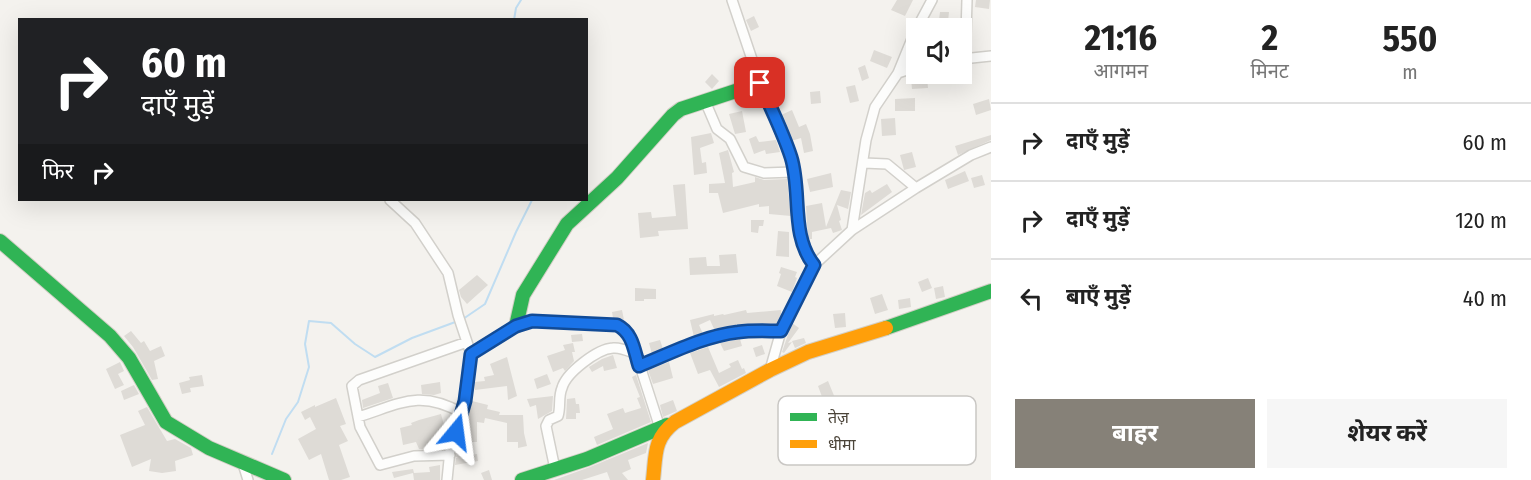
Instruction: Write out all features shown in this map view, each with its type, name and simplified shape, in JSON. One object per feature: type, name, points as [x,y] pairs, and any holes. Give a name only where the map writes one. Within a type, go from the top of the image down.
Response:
[{"type":"street","points":[[732,0],[760,83],[791,158],[800,235],[806,255],[814,265]]},
{"type":"street","points":[[923,18],[932,0]]},
{"type":"street","points":[[966,18],[967,0]]},
{"type":"street","points":[[852,230],[866,140],[875,106],[898,73],[906,54]]},
{"type":"street","points":[[972,58],[991,56]]},
{"type":"street","points":[[898,73],[906,70]]},
{"type":"street","points":[[516,326],[523,295],[560,233],[573,216],[617,178],[673,115],[681,109],[760,83]]},
{"type":"street","points":[[705,101],[717,129],[730,139],[744,167],[764,173],[793,172]]},
{"type":"street","points":[[770,370],[781,331],[814,265],[852,230],[971,155],[991,147]]},
{"type":"street","points":[[864,163],[887,164],[916,188]]},
{"type":"street","points":[[391,201],[415,223],[448,273],[458,315],[471,354],[462,413],[450,455],[447,480]]},
{"type":"street","points":[[0,241],[110,336],[129,358],[166,422],[243,464],[283,480]]},
{"type":"street","points":[[653,480],[656,444],[665,428],[675,422],[808,352],[905,322],[991,291]]},
{"type":"street","points":[[471,354],[516,326],[532,321],[617,325],[628,333],[660,428]]},
{"type":"street","points":[[639,366],[709,339],[738,332],[781,331]]},
{"type":"street","points":[[450,455],[414,456],[380,465],[363,435],[352,390],[354,382],[466,338]]},
{"type":"street","points":[[555,469],[546,426],[549,420],[558,416],[560,394],[566,379],[602,351],[612,348],[636,354]]},
{"type":"street","points":[[358,417],[418,399],[432,401],[462,413]]},
{"type":"street","points":[[522,480],[587,459],[675,422]]},
{"type":"street","points":[[243,464],[248,480]]},
{"type":"building","points":[[897,0],[913,0],[905,16],[891,10]]},
{"type":"building","points":[[976,0],[990,0],[989,9],[975,7]]},
{"type":"building","points":[[940,12],[949,12],[948,18],[939,18]]},
{"type":"building","points":[[754,16],[759,27],[751,31],[746,20]]},
{"type":"building","points":[[874,50],[892,57],[887,68],[870,61]]},
{"type":"building","points":[[865,65],[869,78],[862,81],[858,68]]},
{"type":"building","points":[[712,74],[719,81],[712,89],[705,82]]},
{"type":"building","points":[[912,84],[928,84],[928,88],[912,89]]},
{"type":"building","points":[[855,85],[859,101],[850,103],[846,87]]},
{"type":"building","points":[[820,91],[821,103],[811,104],[810,92]]},
{"type":"building","points":[[915,98],[915,111],[895,111],[895,99]]},
{"type":"building","points":[[989,99],[991,110],[976,115],[973,104]]},
{"type":"building","points":[[792,110],[799,127],[806,124],[813,151],[804,153],[801,138],[791,141],[781,115]]},
{"type":"building","points":[[742,111],[746,132],[735,134],[729,114]]},
{"type":"building","points":[[895,118],[896,135],[882,136],[881,119]]},
{"type":"building","points":[[711,133],[714,143],[700,148],[702,163],[706,162],[707,173],[694,175],[691,137]]},
{"type":"building","points":[[991,135],[991,140],[958,155],[955,146]]},
{"type":"building","points":[[756,136],[759,142],[776,140],[780,152],[766,154],[765,150],[754,154],[749,139]]},
{"type":"building","points":[[728,150],[734,172],[732,173],[733,187],[755,182],[755,177],[764,180],[787,179],[791,216],[769,214],[769,206],[759,207],[759,204],[723,213],[718,193],[709,193],[709,184],[725,183],[719,153]]},
{"type":"building","points":[[912,152],[916,167],[904,170],[900,155]]},
{"type":"building","points":[[965,171],[969,181],[948,189],[945,180]]},
{"type":"building","points":[[831,173],[833,187],[810,192],[807,179]]},
{"type":"building","points":[[982,175],[985,185],[974,188],[971,178]]},
{"type":"building","points":[[685,184],[688,229],[658,231],[659,236],[640,238],[638,213],[651,212],[652,218],[676,216],[673,185]]},
{"type":"building","points":[[887,184],[892,192],[861,215],[865,193],[870,190],[872,193]]},
{"type":"building","points":[[841,190],[851,192],[848,209],[837,205],[842,230],[833,233],[831,228],[812,232],[812,239],[808,239],[806,206],[822,203],[826,227]]},
{"type":"building","points":[[751,220],[764,220],[763,226],[759,226],[758,233],[751,232]]},
{"type":"building","points":[[778,231],[789,232],[789,257],[776,256]]},
{"type":"building","points":[[736,254],[738,273],[690,275],[689,258],[706,257],[707,266],[720,266],[719,255]]},
{"type":"building","points":[[781,267],[797,272],[792,292],[777,286]]},
{"type":"building","points":[[477,275],[488,285],[467,304],[459,290]]},
{"type":"building","points":[[928,278],[932,288],[922,292],[918,282]]},
{"type":"building","points":[[943,286],[945,297],[936,299],[934,288]]},
{"type":"building","points":[[635,288],[656,289],[656,299],[635,301]]},
{"type":"building","points":[[882,294],[888,310],[875,314],[870,298]]},
{"type":"building","points":[[910,298],[911,307],[899,309],[898,300]]},
{"type":"building","points":[[622,310],[624,320],[613,318],[612,312]]},
{"type":"building","points":[[746,310],[747,313],[781,310],[781,316],[777,324],[738,325],[715,331],[710,320],[699,325],[703,334],[694,337],[690,320]]},
{"type":"building","points":[[845,313],[846,327],[835,328],[833,314]]},
{"type":"building","points":[[792,323],[799,328],[784,353],[782,352]]},
{"type":"building","points":[[131,331],[141,343],[144,341],[150,351],[161,346],[165,356],[154,361],[158,379],[152,380],[124,336]]},
{"type":"building","points":[[582,334],[583,341],[572,342],[571,335]]},
{"type":"building","points":[[804,338],[806,343],[795,348],[792,341]]},
{"type":"building","points":[[740,339],[742,346],[724,351],[720,343]]},
{"type":"building","points":[[660,340],[663,349],[652,354],[649,343]]},
{"type":"building","points":[[573,343],[574,361],[565,371],[563,368],[553,372],[547,356],[565,350],[563,345]]},
{"type":"building","points":[[762,345],[765,354],[756,357],[753,348]]},
{"type":"building","points":[[708,347],[719,373],[731,367],[729,364],[738,360],[746,373],[719,387],[710,370],[698,374],[690,353]]},
{"type":"building","points":[[613,355],[617,368],[604,371],[603,366],[592,372],[589,367]]},
{"type":"building","points":[[507,357],[517,396],[508,400],[507,386],[475,390],[474,382],[485,381],[484,377],[494,375],[490,364]]},
{"type":"building","points":[[120,362],[124,371],[118,374],[124,385],[115,389],[106,369]]},
{"type":"building","points":[[669,362],[673,378],[653,384],[648,370]]},
{"type":"building","points":[[547,374],[551,384],[537,389],[534,379]]},
{"type":"building","points":[[202,375],[204,386],[190,388],[191,392],[182,394],[179,383],[190,380],[189,377]]},
{"type":"building","points":[[636,375],[651,422],[597,445],[594,437],[613,429],[607,414],[623,408],[625,413],[641,408],[637,398],[640,397],[632,377]]},
{"type":"building","points":[[828,381],[834,396],[822,396],[818,386]]},
{"type":"building","points":[[440,382],[441,393],[422,394],[421,385]]},
{"type":"building","points":[[388,383],[393,398],[363,408],[362,400],[380,393],[378,386]]},
{"type":"building","points":[[134,385],[139,394],[124,400],[121,391]]},
{"type":"building","points":[[553,396],[552,411],[538,419],[536,405],[530,407],[527,399]]},
{"type":"building","points":[[336,398],[346,424],[340,426],[348,441],[339,445],[350,477],[329,480],[321,454],[309,460],[298,439],[316,429],[310,417],[305,420],[301,412]]},
{"type":"building","points":[[575,398],[576,404],[579,404],[580,413],[576,413],[576,419],[566,419],[567,399]]},
{"type":"building","points":[[673,400],[677,411],[663,417],[660,405]]},
{"type":"building","points":[[472,401],[488,405],[487,409],[500,412],[499,415],[523,415],[527,446],[518,448],[518,442],[507,442],[507,423],[485,418],[484,423],[477,422],[477,442],[465,442],[462,457],[477,454],[478,461],[455,465],[458,457],[456,457],[457,450]]},
{"type":"building","points":[[147,407],[167,441],[175,439],[191,448],[193,455],[175,461],[176,471],[162,473],[149,471],[151,459],[132,467],[120,435],[145,425],[138,411]]},
{"type":"building","points":[[441,414],[447,436],[446,441],[436,444],[438,449],[419,449],[416,442],[403,445],[400,428]]},
{"type":"building","points":[[648,443],[646,453],[628,460],[631,469],[622,473],[628,480],[610,480],[607,472],[582,480],[554,480],[590,467]]},
{"type":"building","points":[[440,465],[440,480],[414,480],[413,473],[394,478],[392,472],[413,469],[414,473],[430,472],[429,467]]},
{"type":"building","points":[[489,470],[492,480],[484,480],[481,473]]},
{"type":"waterway","points":[[514,18],[516,8],[521,0]]},
{"type":"waterway","points":[[463,319],[485,304],[532,201]]},
{"type":"waterway","points":[[272,454],[286,419],[298,402],[309,367],[305,344],[309,321],[331,323],[355,344],[375,357],[412,338],[458,321]]},
{"type":"traffic: fast","points":[[516,326],[523,295],[567,224],[617,178],[673,115],[681,109],[760,83]]},
{"type":"traffic: fast","points":[[0,241],[110,336],[129,358],[166,422],[209,448],[284,480]]},
{"type":"traffic: fast","points":[[886,328],[991,291]]},
{"type":"traffic: fast","points":[[522,480],[587,459],[667,425]]},
{"type":"traffic: slow","points":[[653,480],[655,455],[659,441],[675,422],[808,352],[886,328]]},
{"type":"route","points":[[456,432],[465,401],[471,354],[520,324],[532,321],[617,325],[624,328],[631,338],[639,366],[699,342],[738,332],[781,331],[814,265],[806,255],[800,235],[791,158],[760,83]]}]
